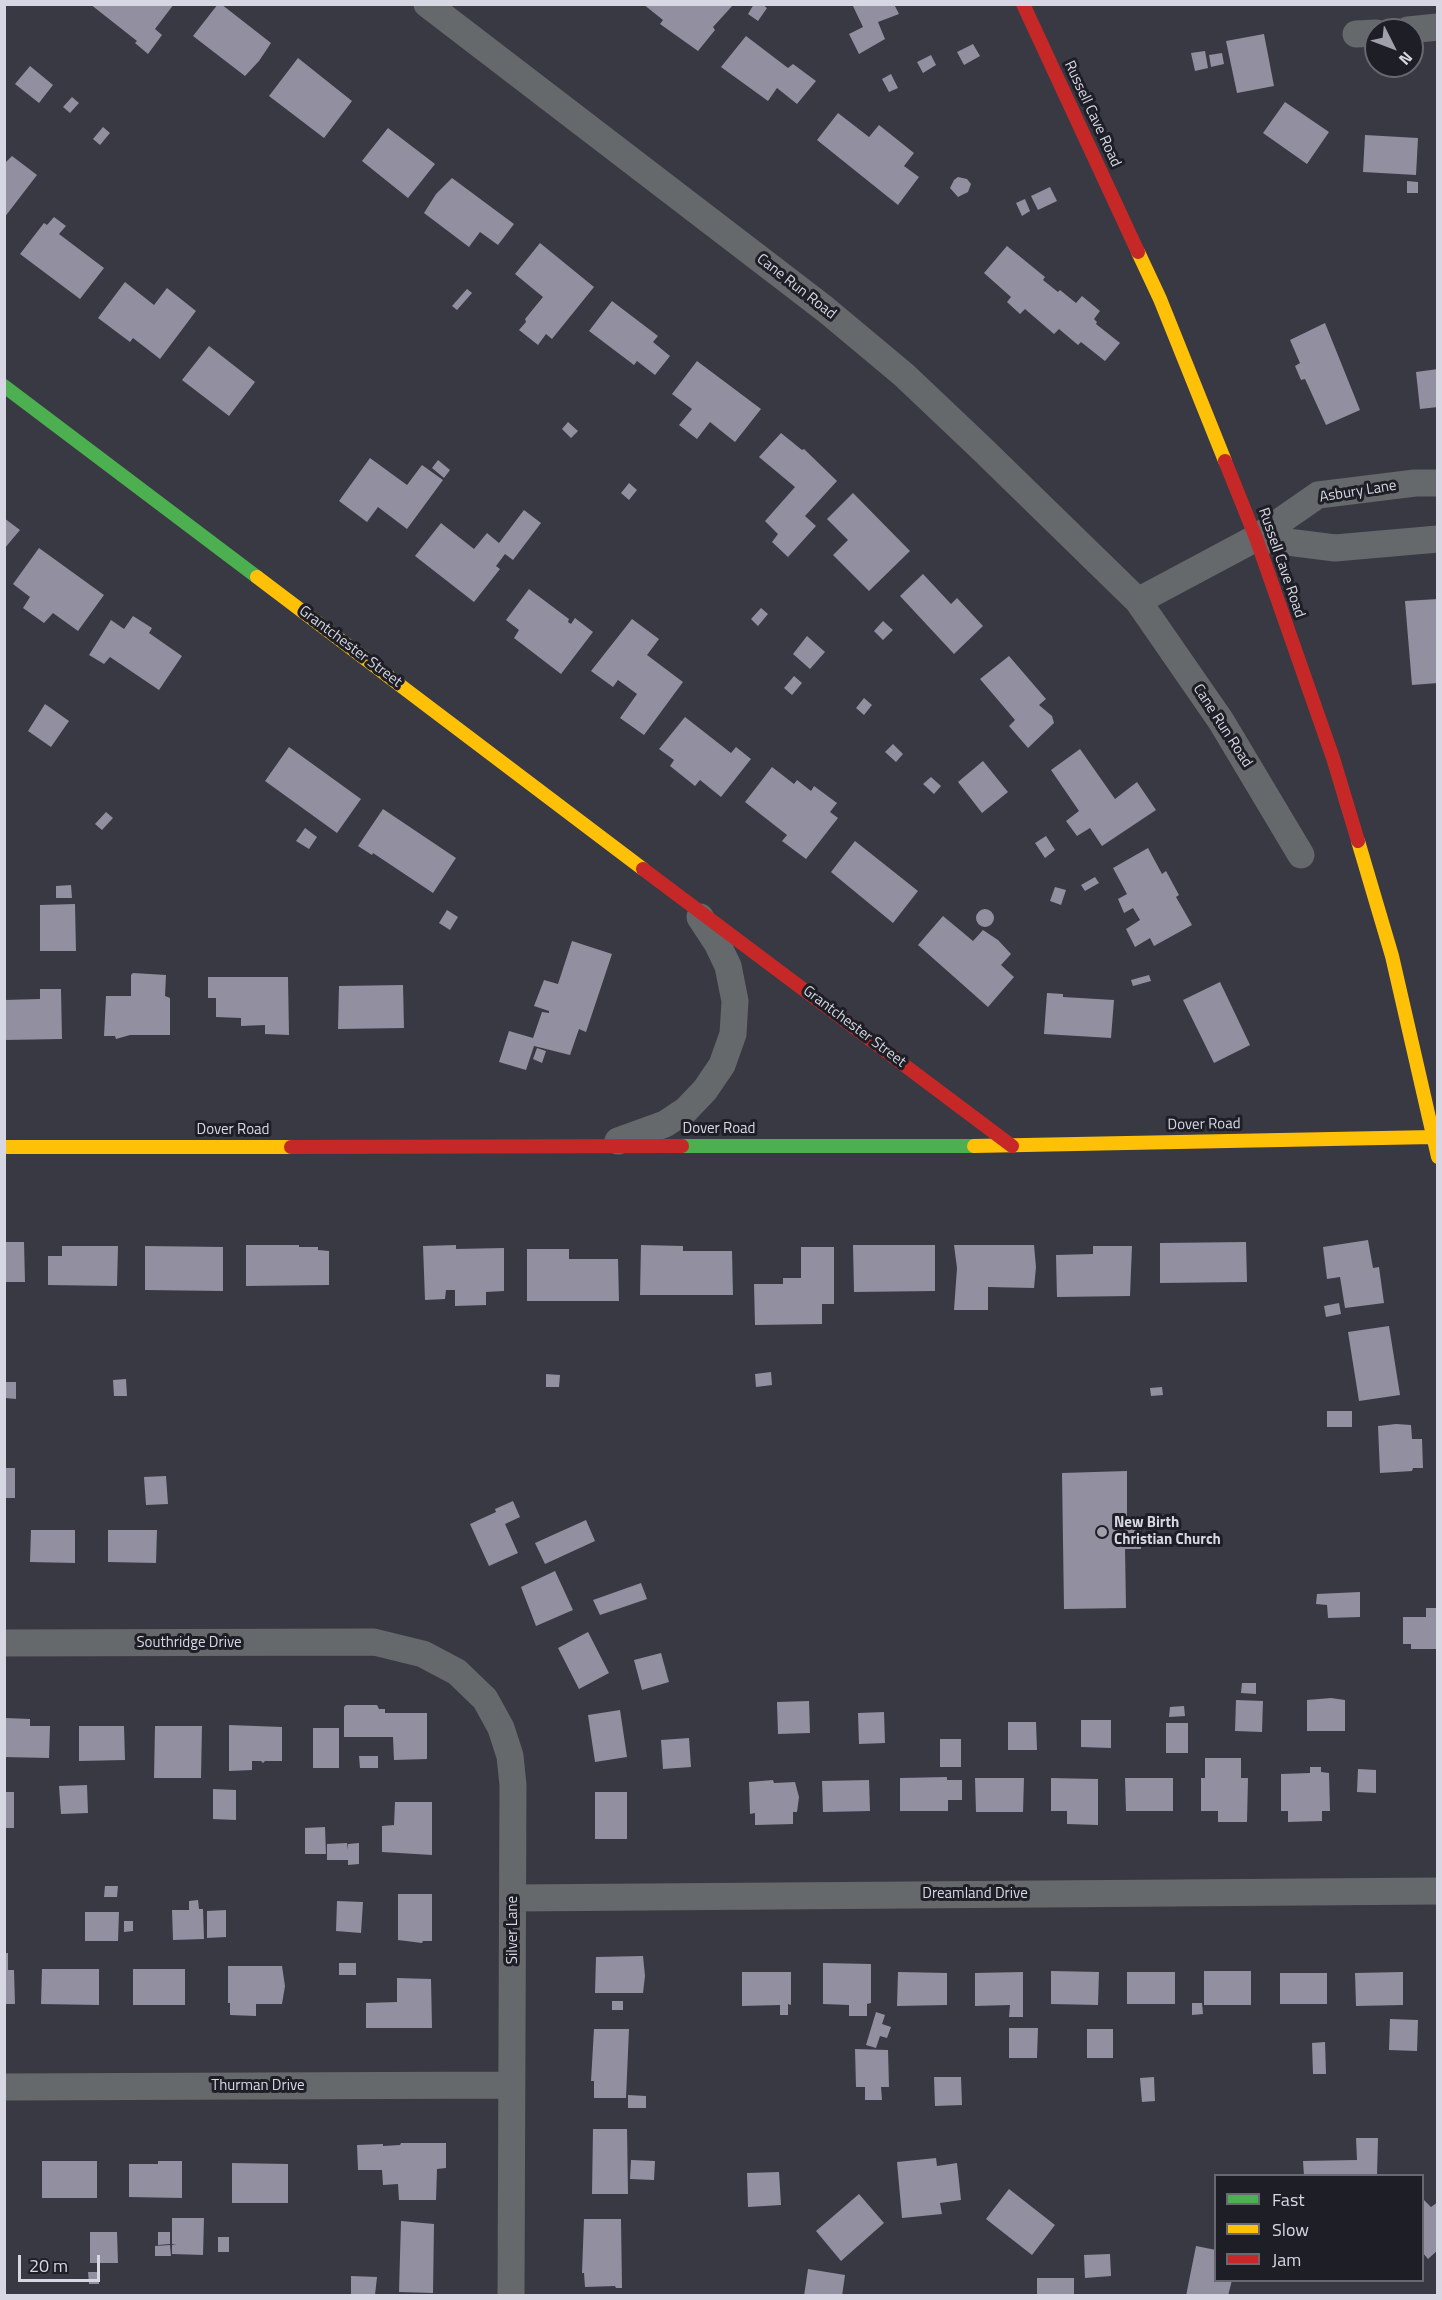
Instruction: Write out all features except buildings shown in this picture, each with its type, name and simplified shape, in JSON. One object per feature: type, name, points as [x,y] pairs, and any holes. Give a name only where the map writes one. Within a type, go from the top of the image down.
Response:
[{"type":"street","name":"Cane Run Road","points":[[427,4],[852,331],[904,375],[1138,601],[1221,721],[1300,855]]},
{"type":"street","name":"Russell Cave Road","points":[[1023,4],[1160,299],[1256,538],[1333,758],[1392,956],[1437,1157]]},
{"type":"street","name":"Grantchester Street","points":[[4,386],[1012,1146]]},
{"type":"street","name":"Asbury Lane","points":[[1256,538],[1318,495],[1415,483],[1437,483]]},
{"type":"street","points":[[1138,601],[1256,538],[1335,548],[1437,539]]},
{"type":"street","name":"Grantchester Street","points":[[605,1145],[665,1124],[686,1110],[705,1090],[722,1065],[733,1034],[735,1001],[728,966],[695,909]]},
{"type":"street","name":"Dover Road","points":[[4,1147],[1012,1146],[1433,1137]]},
{"type":"street","name":"Southridge Drive","points":[[4,1643],[374,1642]]},
{"type":"street","name":"Silver Lane","points":[[374,1642],[423,1653],[457,1672],[485,1699],[501,1728],[510,1756],[513,1785],[511,2295]]},
{"type":"street","name":"Dreamland Drive","points":[[513,1898],[1437,1891]]},
{"type":"street","name":"Thurman Drive","points":[[4,2087],[512,2085]]},
{"type":"traffic: fast","points":[[4,386],[257,577]]},
{"type":"traffic: fast","points":[[682,1146],[974,1146]]},
{"type":"traffic: slow","points":[[1138,252],[1160,299],[1225,461]]},
{"type":"traffic: slow","points":[[257,577],[643,869]]},
{"type":"traffic: slow","points":[[1358,841],[1392,956],[1438,1157]]},
{"type":"traffic: slow","points":[[974,1146],[1433,1137]]},
{"type":"traffic: slow","points":[[4,1147],[291,1147]]},
{"type":"traffic: jam","points":[[1023,4],[1138,252]]},
{"type":"traffic: jam","points":[[1225,461],[1256,538],[1333,758],[1358,841]]},
{"type":"traffic: jam","points":[[643,869],[1012,1146]]},
{"type":"traffic: jam","points":[[291,1147],[682,1146]]},
{"type":"place","name":"New Birth Christian Church","points":[[1102,1532]]}]
